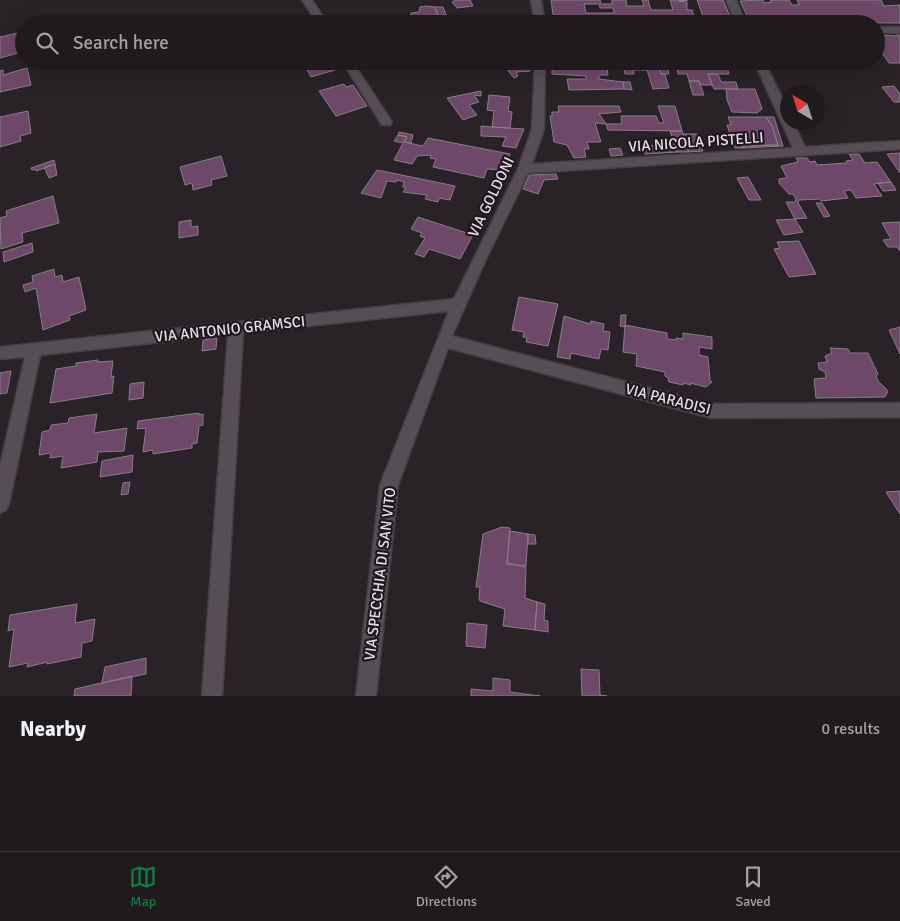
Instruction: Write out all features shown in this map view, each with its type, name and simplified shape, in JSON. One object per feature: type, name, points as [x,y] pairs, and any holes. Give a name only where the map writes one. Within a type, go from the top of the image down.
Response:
[{"type":"street","points":[[307,0],[316,15]]},
{"type":"street","points":[[536,0],[538,15]]},
{"type":"street","points":[[731,0],[737,15]]},
{"type":"street","points":[[885,30],[900,30]]},
{"type":"street","points":[[353,70],[386,122]]},
{"type":"street","name":"VIA GOLDONI","points":[[443,340],[524,169],[538,129],[540,70]]},
{"type":"street","points":[[762,70],[801,152]]},
{"type":"street","name":"VIA NICOLA PISTELLI","points":[[524,169],[900,145]]},
{"type":"street","name":"VIA ANTONIO GRAMSCI","points":[[0,353],[460,304]]},
{"type":"street","points":[[212,696],[236,328]]},
{"type":"street","name":"VIA PARADISI","points":[[443,340],[711,411],[900,410]]},
{"type":"street","name":"VIA SPECCHIA DI SAN VITO","points":[[366,696],[389,485],[443,340]]},
{"type":"street","points":[[0,504],[34,350]]},
{"type":"building","points":[[456,0],[470,0],[473,6],[457,8],[452,2]]},
{"type":"building","points":[[551,0],[600,0],[601,4],[612,4],[612,0],[626,0],[627,6],[644,6],[642,0],[648,0],[651,10],[673,10],[670,0],[688,0],[678,1],[687,2],[687,10],[692,10],[694,15],[553,15]],"holes":[[[584,4],[599,4],[600,8],[613,8],[614,13],[586,13]]]},
{"type":"building","points":[[697,0],[723,0],[729,15],[702,15]]},
{"type":"building","points":[[763,0],[764,3],[772,2],[770,0],[789,0],[792,5],[799,5],[797,0],[881,0],[884,6],[900,5],[900,23],[885,23],[885,15],[747,15],[740,1]]},
{"type":"building","points":[[420,7],[435,7],[438,15],[411,15],[411,13],[419,12]]},
{"type":"building","points":[[435,7],[443,7],[446,15],[438,15]]},
{"type":"building","points":[[896,33],[900,33],[900,63],[889,63],[885,57],[885,35],[898,36]]},
{"type":"building","points":[[15,34],[15,54],[0,58],[0,37]]},
{"type":"building","points":[[3,70],[3,75],[27,70],[31,85],[0,92],[0,71]]},
{"type":"building","points":[[307,70],[335,70],[311,77]]},
{"type":"building","points":[[507,70],[530,70],[516,72],[518,76],[514,78]]},
{"type":"building","points":[[552,70],[607,70],[608,75],[599,75],[599,79],[623,82],[624,89],[569,90],[567,79],[586,79],[586,76],[552,74]]},
{"type":"building","points":[[624,70],[633,70],[634,74],[625,74]]},
{"type":"building","points":[[647,70],[660,70],[661,74],[665,74],[669,88],[653,89]]},
{"type":"building","points":[[660,70],[668,70],[669,74],[661,74]]},
{"type":"building","points":[[677,70],[728,70],[729,74],[708,74],[712,85],[700,85],[699,81],[689,81],[687,74],[678,74]]},
{"type":"building","points":[[708,74],[718,74],[721,82],[736,82],[738,89],[714,89]]},
{"type":"building","points":[[689,81],[699,81],[704,95],[693,95]]},
{"type":"building","points":[[623,82],[630,82],[632,90],[624,89]]},
{"type":"building","points":[[344,84],[346,87],[353,85],[367,106],[336,116],[319,91]]},
{"type":"building","points":[[894,86],[900,94],[900,102],[894,102],[882,87]]},
{"type":"building","points":[[726,89],[755,89],[762,109],[757,113],[732,112],[727,100]]},
{"type":"building","points":[[481,91],[481,96],[474,95],[479,102],[469,105],[477,115],[463,120],[447,98]]},
{"type":"building","points":[[489,95],[510,97],[508,111],[512,112],[510,128],[492,127],[494,111],[487,110]]},
{"type":"building","points":[[558,106],[619,106],[621,112],[599,114],[606,124],[595,123],[601,142],[587,142],[589,149],[584,149],[586,157],[574,158],[567,145],[554,142],[550,116],[552,116],[552,112],[559,112]]},
{"type":"building","points":[[658,106],[675,106],[682,131],[608,130],[606,124],[622,124],[621,116],[656,116],[659,123],[664,123]]},
{"type":"building","points":[[28,111],[31,133],[20,136],[21,141],[0,147],[0,117]]},
{"type":"building","points":[[728,117],[766,117],[772,126],[778,145],[742,146],[743,148],[735,148],[727,125],[731,125]]},
{"type":"building","points":[[766,117],[774,117],[783,146],[743,148],[742,146],[778,145],[772,126]]},
{"type":"building","points":[[481,126],[524,129],[516,148],[502,146],[506,137],[481,136]]},
{"type":"building","points":[[670,131],[682,131],[689,152],[677,152]]},
{"type":"building","points":[[399,132],[413,135],[411,143],[404,142],[407,137],[398,135]]},
{"type":"building","points":[[683,134],[697,134],[703,151],[689,152]]},
{"type":"building","points":[[398,135],[407,137],[404,142],[423,146],[428,138],[510,154],[504,170],[487,169],[484,178],[433,167],[436,159],[430,158],[431,155],[417,156],[412,164],[394,160],[403,143],[394,141]]},
{"type":"building","points":[[674,144],[677,152],[645,154],[643,146]]},
{"type":"building","points":[[620,148],[623,155],[611,156],[609,149]]},
{"type":"building","points":[[900,153],[900,173],[887,154]]},
{"type":"building","points":[[849,154],[859,154],[865,163],[877,162],[891,182],[874,184],[882,196],[856,198],[851,190],[844,191],[848,198],[821,201],[820,199],[799,200],[798,203],[807,218],[795,219],[786,202],[795,202],[796,199],[793,194],[789,194],[779,183],[779,179],[787,178],[781,166],[798,162],[796,158],[807,158],[810,162],[815,161],[817,165],[847,163],[846,161],[853,160]]},
{"type":"building","points":[[221,156],[227,176],[211,180],[212,185],[193,190],[192,183],[185,185],[180,167]]},
{"type":"building","points":[[54,160],[55,164],[45,168],[36,171],[31,168]]},
{"type":"building","points":[[55,164],[57,175],[49,178],[44,167]]},
{"type":"building","points":[[377,170],[455,186],[450,200],[439,198],[438,202],[425,199],[427,195],[403,192],[406,188],[403,187],[404,182],[397,180],[396,182],[387,181],[381,198],[361,193]]},
{"type":"building","points":[[556,174],[558,179],[544,180],[538,194],[523,189],[529,175]]},
{"type":"building","points":[[748,177],[761,200],[749,200],[737,178]]},
{"type":"building","points":[[891,182],[896,190],[883,191],[878,183]]},
{"type":"building","points":[[53,196],[59,223],[22,233],[23,242],[1,249],[0,218],[7,216],[6,211]]},
{"type":"building","points":[[816,203],[822,203],[830,216],[824,217]]},
{"type":"building","points":[[418,217],[473,235],[460,259],[429,249],[424,257],[415,254],[425,238],[420,236],[422,233],[411,229]]},
{"type":"building","points":[[795,219],[803,232],[784,235],[776,220]]},
{"type":"building","points":[[191,220],[191,227],[198,226],[198,235],[179,238],[179,222]]},
{"type":"building","points":[[900,222],[900,251],[897,247],[888,247],[883,240],[891,239],[882,223]]},
{"type":"building","points":[[799,241],[816,274],[789,277],[774,249],[780,248],[777,242]]},
{"type":"building","points":[[32,243],[33,252],[4,262],[3,252]]},
{"type":"building","points":[[54,269],[55,277],[62,275],[63,282],[79,277],[86,310],[69,316],[70,320],[43,330],[36,288],[25,292],[23,285],[33,282],[32,276]]},
{"type":"building","points":[[519,297],[558,304],[548,346],[526,342],[527,338],[523,337],[524,332],[512,330]]},
{"type":"building","points":[[621,315],[626,315],[625,327],[620,326]]},
{"type":"building","points":[[564,316],[590,324],[591,321],[604,324],[603,331],[610,332],[608,350],[601,349],[599,359],[571,353],[570,359],[557,357]]},
{"type":"building","points":[[625,325],[667,333],[667,339],[683,339],[683,333],[712,337],[712,349],[699,347],[699,355],[708,357],[710,380],[712,382],[706,387],[690,383],[691,385],[683,383],[683,385],[669,382],[665,372],[636,366],[637,354],[623,352]]},
{"type":"building","points":[[900,327],[900,354],[889,330]]},
{"type":"building","points":[[217,338],[216,349],[202,351],[203,340]]},
{"type":"building","points":[[830,348],[848,349],[850,353],[868,353],[878,374],[876,376],[878,381],[888,391],[885,397],[816,398],[814,379],[826,378],[825,372],[819,369],[818,363],[827,362],[825,356],[832,353]]},
{"type":"building","points":[[98,360],[97,362],[113,361],[112,393],[50,403],[56,369],[76,366],[76,363]]},
{"type":"building","points":[[11,371],[7,393],[0,394],[0,373]]},
{"type":"building","points":[[144,382],[143,398],[129,400],[130,384]]},
{"type":"building","points":[[199,413],[199,415],[203,414],[203,425],[199,426],[197,443],[192,444],[192,448],[153,454],[153,450],[143,452],[146,428],[137,429],[138,421]]},
{"type":"building","points":[[97,414],[94,433],[127,428],[124,451],[98,452],[97,462],[61,468],[63,456],[50,458],[51,453],[39,455],[42,432],[50,430],[51,425],[68,423],[69,418]]},
{"type":"building","points":[[133,455],[132,472],[100,477],[102,461]]},
{"type":"building","points":[[130,482],[128,494],[121,495],[123,483]]},
{"type":"building","points":[[900,491],[900,514],[886,492]]},
{"type":"building","points":[[502,527],[510,528],[507,563],[526,567],[525,598],[537,602],[535,630],[503,626],[505,609],[480,601],[479,599],[480,587],[476,587],[483,534]]},
{"type":"building","points":[[510,531],[528,534],[526,566],[507,564]]},
{"type":"building","points":[[528,534],[535,535],[536,544],[528,544]]},
{"type":"building","points":[[537,602],[545,604],[544,620],[548,621],[548,632],[535,630]]},
{"type":"building","points":[[77,604],[75,623],[95,619],[92,641],[82,643],[81,657],[27,667],[28,663],[9,667],[14,629],[8,631],[10,615]]},
{"type":"building","points":[[467,623],[487,625],[485,648],[466,646]]},
{"type":"building","points":[[146,658],[146,674],[102,683],[105,667]]},
{"type":"building","points":[[581,669],[599,670],[600,695],[607,696],[582,696]]},
{"type":"building","points":[[132,676],[131,696],[74,696],[75,689]]},
{"type":"building","points":[[493,678],[510,680],[510,692],[540,696],[471,696],[471,689],[493,691]]}]
